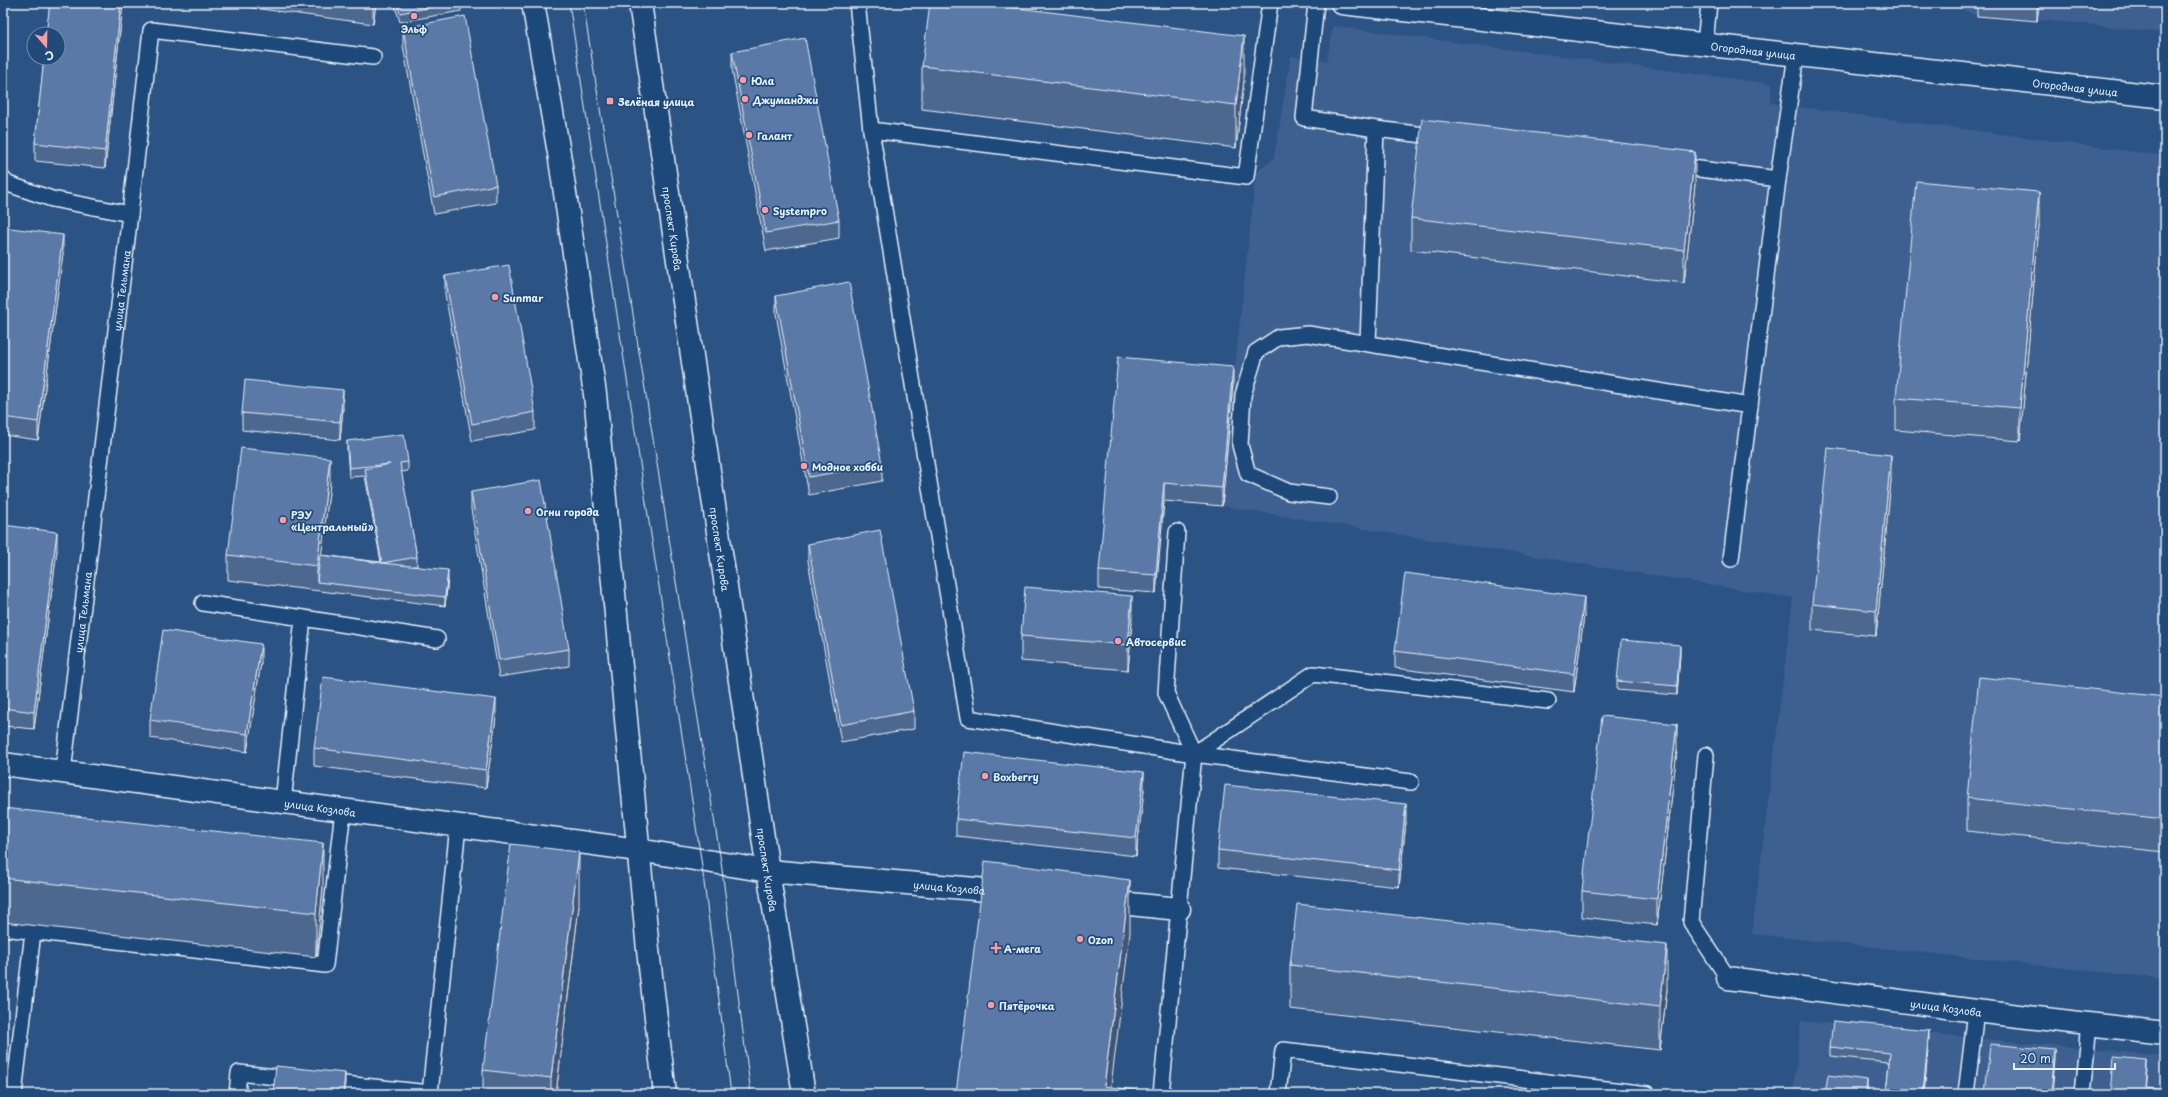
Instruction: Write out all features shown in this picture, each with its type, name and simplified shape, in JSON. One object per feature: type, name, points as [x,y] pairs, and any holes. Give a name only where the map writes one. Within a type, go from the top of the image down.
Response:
[{"type":"street","points":[[533,3],[559,153],[595,394],[638,850],[665,1094]]},
{"type":"street","name":"проспект Кирова","points":[[640,3],[768,871],[804,1094]]},
{"type":"street","name":"Огородная улица","points":[[1342,3],[2165,97]]},
{"type":"street","name":"улица Козлова","points":[[3,764],[638,850],[768,871],[1030,894]]},
{"type":"street","points":[[1077,899],[1179,909]]},
{"type":"street","name":"улица Козлова","points":[[1728,978],[1976,1011],[2165,1033]]},
{"type":"lane","points":[[858,3],[871,130],[968,718],[1194,754],[1411,782]]},
{"type":"lane","points":[[871,130],[1246,177],[1270,3]]},
{"type":"lane","points":[[1316,3],[1304,118],[1455,139]]},
{"type":"lane","points":[[1705,44],[1709,3]]},
{"type":"lane","name":"улица Тельмана","points":[[62,772],[130,214],[150,30],[373,57]]},
{"type":"lane","points":[[1731,559],[1778,179],[1796,55]]},
{"type":"lane","points":[[1368,343],[1376,129]]},
{"type":"lane","points":[[1660,164],[1778,179]]},
{"type":"lane","points":[[3,179],[8,184],[52,199],[130,214]]},
{"type":"lane","points":[[1329,497],[1289,492],[1248,474],[1240,445],[1243,394],[1256,352],[1280,338],[1308,334],[1750,406]]},
{"type":"lane","points":[[1161,1094],[1194,754],[1166,693],[1177,532]]},
{"type":"lane","points":[[203,603],[437,639]]},
{"type":"lane","points":[[283,802],[303,618]]},
{"type":"lane","points":[[1194,754],[1313,674],[1548,701]]},
{"type":"lane","points":[[1706,755],[1691,922],[1728,978]]},
{"type":"lane","points":[[3,928],[325,965],[343,810]]},
{"type":"lane","points":[[237,1094],[239,1073],[430,1093],[458,826]]},
{"type":"lane","points":[[14,1094],[33,932]]},
{"type":"lane","points":[[1966,1094],[1976,1011]]},
{"type":"lane","points":[[2082,1094],[2090,1024]]},
{"type":"lane","points":[[1278,1094],[1283,1050],[1648,1094]]},
{"type":"shaded area","points":[[1947,3],[2165,3],[2165,33],[2077,23],[1977,16]]},
{"type":"shaded area","points":[[1333,26],[1772,84],[1770,103],[2165,156],[2165,979],[1752,934],[1793,598],[1222,506],[1233,384],[1256,173],[1274,158],[1291,56],[1327,61]]},
{"type":"shaded area","points":[[1801,1021],[2165,1056],[2165,1094],[1793,1094]]},
{"type":"building","points":[[50,3],[121,3],[105,151],[35,143],[43,66],[66,66],[66,26],[47,26]]},
{"type":"building","points":[[397,3],[454,3],[400,13]]},
{"type":"building","points":[[930,3],[977,3],[1244,36],[1236,105],[922,66]]},
{"type":"building","points":[[465,16],[496,185],[434,197],[403,28]]},
{"type":"building","points":[[805,38],[839,220],[766,233],[732,52]]},
{"type":"building","points":[[1422,119],[1695,152],[1684,250],[1411,218]]},
{"type":"building","points":[[1916,181],[2039,192],[2020,408],[1896,398]]},
{"type":"building","points":[[3,227],[63,235],[38,422],[3,417]]},
{"type":"building","points":[[509,265],[535,412],[472,424],[445,276]]},
{"type":"building","points":[[849,282],[882,464],[809,477],[776,296]]},
{"type":"building","points":[[1118,357],[1233,367],[1222,488],[1164,483],[1156,575],[1099,571]]},
{"type":"building","points":[[245,380],[343,390],[340,422],[242,413]]},
{"type":"building","points":[[404,434],[408,462],[400,463],[417,557],[382,563],[365,469],[390,464],[349,468],[347,441]]},
{"type":"building","points":[[241,448],[330,458],[317,566],[228,555]]},
{"type":"building","points":[[1828,448],[1891,455],[1876,611],[1812,604]]},
{"type":"building","points":[[541,480],[569,649],[499,660],[471,492]]},
{"type":"building","points":[[3,525],[57,532],[34,712],[3,708]]},
{"type":"building","points":[[880,530],[914,711],[841,725],[808,544]]},
{"type":"building","points":[[320,555],[448,570],[445,597],[317,582]]},
{"type":"building","points":[[1405,573],[1584,597],[1574,674],[1395,651]]},
{"type":"building","points":[[1025,587],[1132,596],[1128,645],[1021,636]]},
{"type":"building","points":[[163,630],[261,644],[247,734],[150,720]]},
{"type":"building","points":[[1621,640],[1680,645],[1677,686],[1617,681]]},
{"type":"building","points":[[323,677],[496,699],[486,770],[314,748]]},
{"type":"building","points":[[1979,677],[2165,697],[2165,819],[1967,798]]},
{"type":"building","points":[[1602,716],[1677,724],[1657,899],[1582,891]]},
{"type":"building","points":[[964,752],[1144,772],[1136,838],[956,819]]},
{"type":"building","points":[[1225,785],[1406,804],[1399,870],[1218,850]]},
{"type":"building","points":[[3,808],[323,843],[316,913],[3,878]]},
{"type":"building","points":[[511,844],[579,852],[551,1078],[483,1070]]},
{"type":"building","points":[[985,861],[1130,880],[1104,1086],[1165,1094],[956,1094]]},
{"type":"building","points":[[1297,904],[1667,945],[1660,1007],[1290,965]]},
{"type":"building","points":[[1833,1021],[1929,1030],[1923,1094],[1886,1094],[1890,1053],[1830,1047]]},
{"type":"building","points":[[1990,1044],[2055,1050],[2051,1094],[1985,1094]]},
{"type":"building","points":[[2114,1057],[2147,1060],[2145,1088],[2165,1090],[2165,1094],[2111,1094]]},
{"type":"building","points":[[276,1066],[345,1073],[343,1094],[273,1094]]},
{"type":"building","points":[[1828,1075],[1867,1080],[1866,1094],[1825,1094]]},
{"type":"tram line","points":[[569,3],[701,859],[731,1094]]},
{"type":"tram line","points":[[583,3],[721,862],[751,1094]]},
{"type":"place","name":"Эльф","points":[[414,16]]},
{"type":"place","name":"Юла","points":[[743,80]]},
{"type":"place","name":"Джуманджи","points":[[745,99]]},
{"type":"place","name":"Зелёная улица","points":[[610,101]]},
{"type":"place","name":"Галант","points":[[749,135]]},
{"type":"place","name":"Systempro","points":[[765,210]]},
{"type":"place","name":"Sunmar","points":[[495,297]]},
{"type":"place","name":"Модное хобби","points":[[804,466]]},
{"type":"place","name":"Огни города","points":[[528,511]]},
{"type":"place","name":"РЭУ «Центральный»","points":[[283,520]]},
{"type":"place","name":"Автосервис","points":[[1118,641]]},
{"type":"place","name":"Boxberry","points":[[985,776]]},
{"type":"place","name":"Ozon","points":[[1080,939]]},
{"type":"place","name":"А-мега","points":[[996,948]]},
{"type":"place","name":"Пятёрочка","points":[[991,1005]]}]
